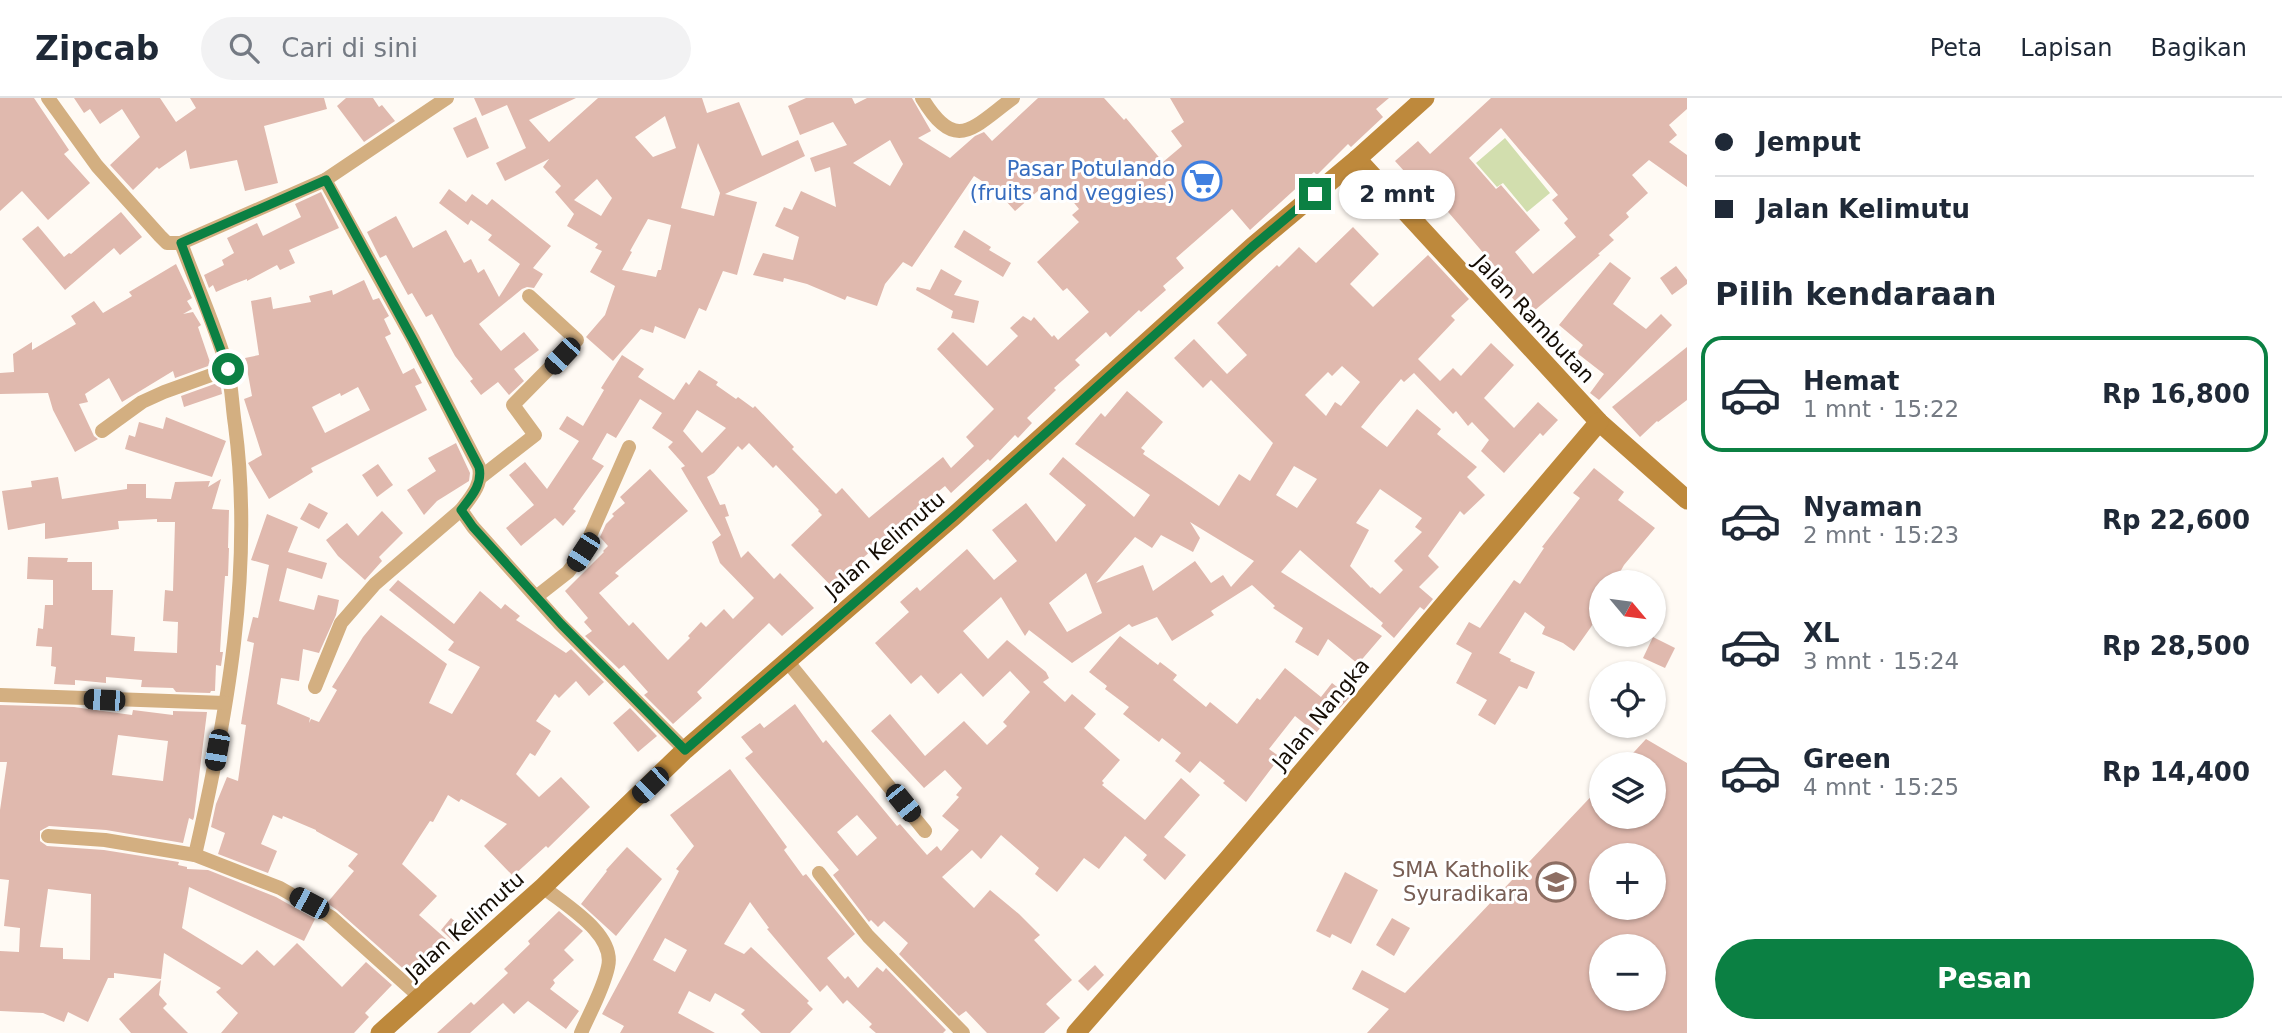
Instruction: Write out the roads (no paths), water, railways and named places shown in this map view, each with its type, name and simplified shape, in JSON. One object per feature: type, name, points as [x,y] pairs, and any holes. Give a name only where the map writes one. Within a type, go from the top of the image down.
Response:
[{"type":"street","points":[[48,98],[97,166],[167,243],[181,243],[326,180],[447,98]]},
{"type":"street","points":[[922,98],[938,121],[949,130],[959,133],[969,130],[1013,98]]},
{"type":"street","name":"Jalan Kelimutu","points":[[380,1033],[543,887],[685,750],[954,516],[1252,247],[1425,98]]},
{"type":"street","name":"Jalan Rambutan","points":[[1357,159],[1599,422],[1687,500]]},
{"type":"street","points":[[326,180],[419,351],[479,467],[481,477]]},
{"type":"street","points":[[181,243],[228,369],[239,457],[239,565],[234,638],[209,797],[195,855]]},
{"type":"street","points":[[314,687],[341,623],[375,584],[461,510],[481,477],[535,435],[513,405],[577,340],[528,296]]},
{"type":"street","points":[[102,431],[142,402],[164,391],[228,369]]},
{"type":"street","name":"Jalan Nangka","points":[[1076,1033],[1228,859],[1599,422]]},
{"type":"street","points":[[536,597],[568,572],[583,552],[629,447]]},
{"type":"street","points":[[461,510],[536,597],[685,750]]},
{"type":"street","points":[[788,661],[925,831]]},
{"type":"street","points":[[0,695],[225,702]]},
{"type":"street","points":[[48,836],[105,840],[195,855],[280,888],[331,916],[420,997]]},
{"type":"street","points":[[819,873],[868,936],[963,1033]]},
{"type":"street","points":[[543,887],[597,931],[608,951],[609,965],[581,1033]]},
{"type":"place","name":"Pasar Potulando (fruits and veggies)","points":[[1202,181]]},
{"type":"place","name":"SMA Katholik Syuradikara","points":[[1556,882]]}]
